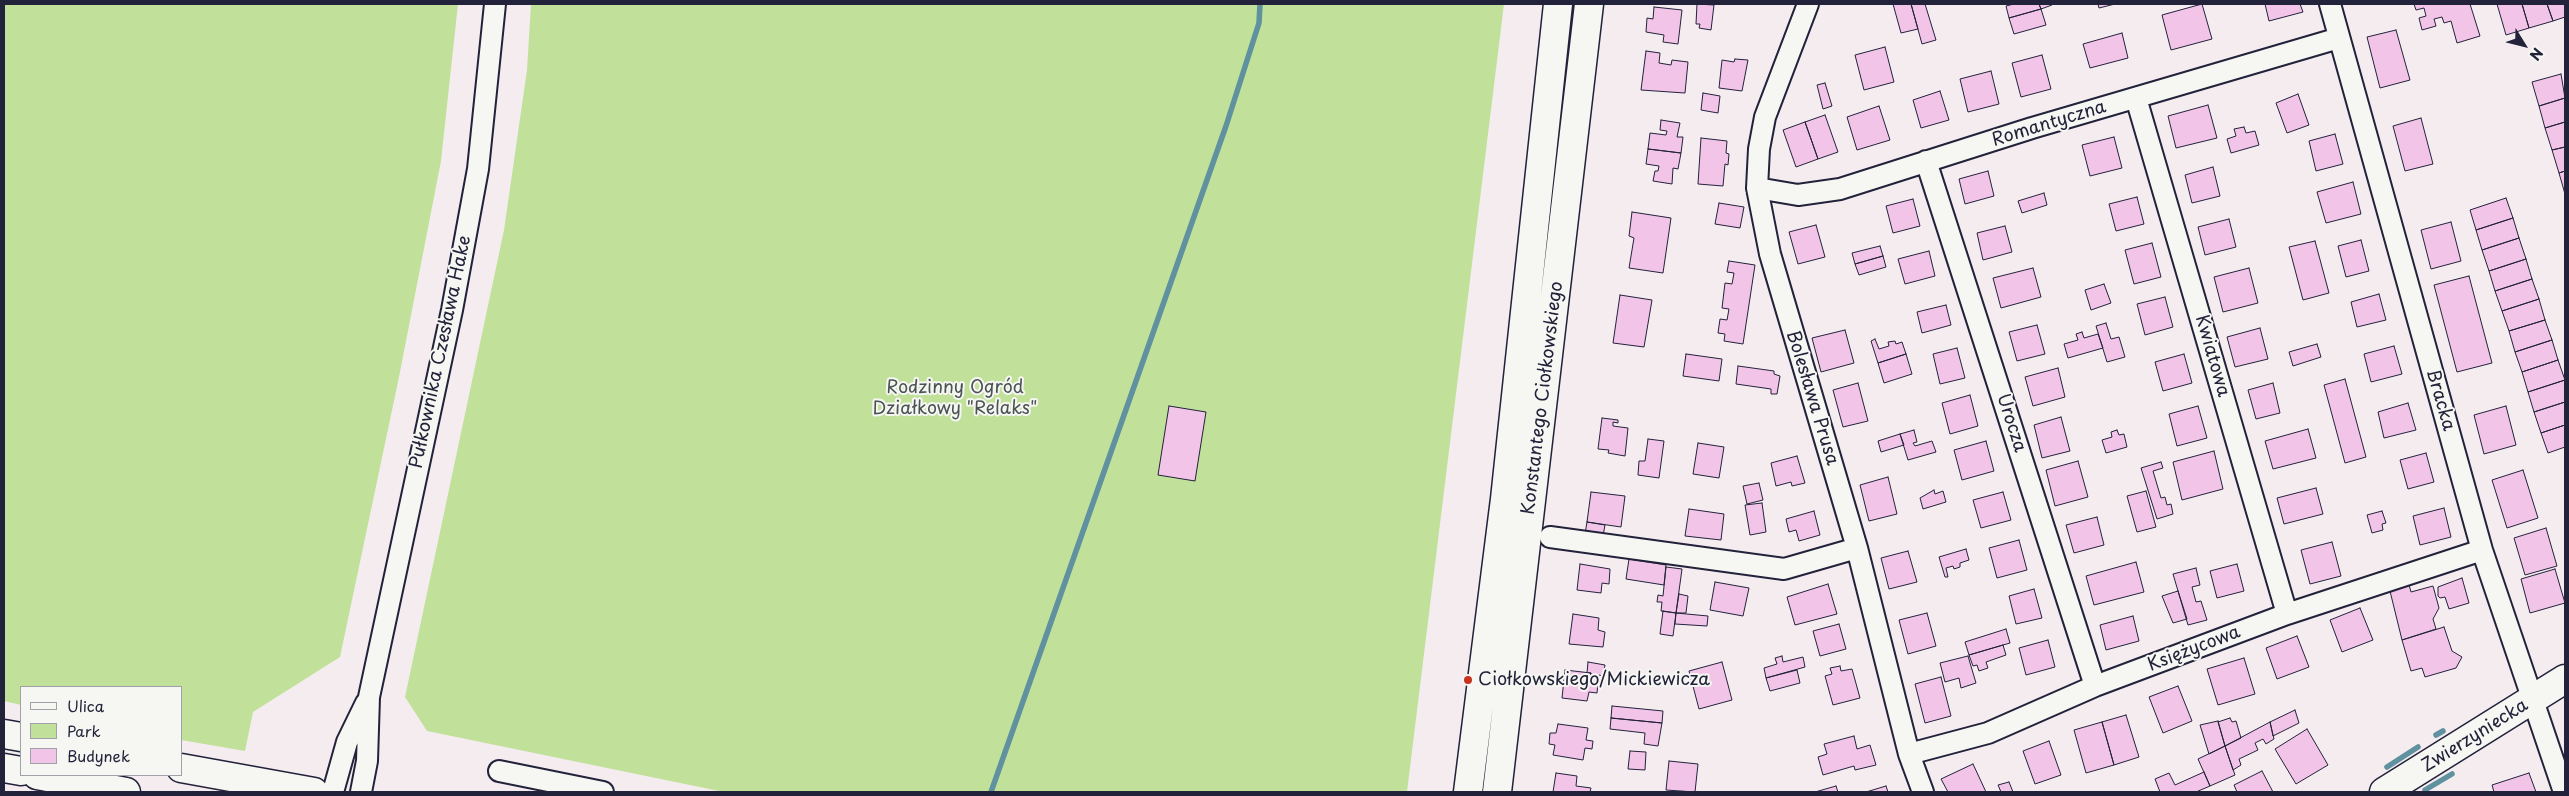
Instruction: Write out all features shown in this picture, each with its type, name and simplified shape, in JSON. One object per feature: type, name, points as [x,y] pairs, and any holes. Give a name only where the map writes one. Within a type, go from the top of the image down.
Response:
[{"type":"main road","name":"Konstantego Ciołkowskiego","points":[[1468,792],[1504,499],[1558,4]]},
{"type":"main road","name":"Konstantego Ciołkowskiego","points":[[1496,792],[1589,4]]},
{"type":"main road","name":"Zwierzyniecka","points":[[2384,792],[2565,679]]},
{"type":"main road","points":[[4,734],[20,738]]},
{"type":"main road","points":[[4,768],[20,772]]},
{"type":"main road","points":[[182,768],[314,792]]},
{"type":"main road","points":[[42,776],[126,792]]},
{"type":"street","name":"Pułkownika Czesława Hake","points":[[361,792],[367,761],[369,696],[452,310],[478,169],[495,4]]},
{"type":"street","name":"Bolesława Prusa","points":[[1808,4],[1765,117],[1759,149],[1757,188],[1770,254],[1857,548],[1908,754],[1923,792]]},
{"type":"street","name":"Bracka","points":[[2330,4],[2482,550],[2532,700],[2546,734],[2564,792]]},
{"type":"street","name":"Romantyczna","points":[[1757,188],[1798,195],[1840,189],[1926,161],[2339,38]]},
{"type":"street","name":"Kwiatowa","points":[[2136,98],[2287,614]]},
{"type":"street","name":"Urocza","points":[[1926,161],[2096,686]]},
{"type":"street","points":[[1550,536],[1784,570],[1857,548]]},
{"type":"street","name":"Księżycowa","points":[[1908,754],[1988,733],[2096,686],[2287,614],[2482,550]]},
{"type":"street","name":"Pułkownika Czesława Hake","points":[[333,792],[347,742],[369,696]]},
{"type":"street","points":[[499,771],[603,792]]},
{"type":"green space","points":[[4,4],[458,4],[441,161],[399,377],[340,657],[253,712],[245,751],[182,740],[182,686],[20,686],[20,705],[4,701]]},
{"type":"green space","name":"Rodzinny Ogród Działkowy \"Relaks\"","points":[[531,4],[1504,4],[1407,792],[724,792],[427,731],[405,697],[504,230],[527,70]]},
{"type":"building","points":[[1697,4],[1714,5],[1711,30],[1699,28],[1700,24],[1696,24]]},
{"type":"building","points":[[1893,4],[1911,4],[1918,29],[1901,33]]},
{"type":"building","points":[[1911,4],[1925,4],[1936,40],[1922,44]]},
{"type":"building","points":[[2014,4],[2039,4],[2041,9],[2009,18],[2006,6]]},
{"type":"building","points":[[2039,4],[2052,4],[2052,5],[2041,9]]},
{"type":"building","points":[[2098,4],[2115,4],[2099,8]]},
{"type":"building","points":[[2202,4],[2212,39],[2171,50],[2162,15]]},
{"type":"building","points":[[2265,4],[2300,4],[2303,12],[2269,21]]},
{"type":"building","points":[[2414,4],[2470,4],[2480,36],[2457,43],[2451,21],[2444,23],[2442,17],[2434,19],[2436,26],[2422,30],[2419,18],[2426,16],[2424,8],[2416,10]]},
{"type":"building","points":[[2497,4],[2522,4],[2529,28],[2506,35]]},
{"type":"building","points":[[2522,4],[2547,4],[2553,21],[2529,28]]},
{"type":"building","points":[[2547,4],[2565,4],[2565,17],[2553,21]]},
{"type":"building","points":[[1654,7],[1682,10],[1678,44],[1663,42],[1664,35],[1646,32],[1647,18],[1653,19]]},
{"type":"building","points":[[2041,9],[2046,25],[2014,34],[2009,18]]},
{"type":"building","points":[[2396,30],[2410,80],[2380,88],[2367,37]]},
{"type":"building","points":[[2122,33],[2128,58],[2090,68],[2083,44]]},
{"type":"building","points":[[1885,47],[1894,82],[1864,90],[1855,55]]},
{"type":"building","points":[[1646,51],[1660,53],[1659,63],[1671,65],[1672,60],[1688,62],[1685,93],[1641,90]]},
{"type":"building","points":[[2042,55],[2051,89],[2021,97],[2012,63]]},
{"type":"building","points":[[1735,59],[1748,60],[1742,91],[1719,88],[1722,60],[1734,62]]},
{"type":"building","points":[[1991,71],[1999,104],[1968,112],[1960,79]]},
{"type":"building","points":[[2561,74],[2565,98],[2539,106],[2532,82]]},
{"type":"building","points":[[1825,83],[1832,106],[1823,109],[1817,85]]},
{"type":"building","points":[[1940,91],[1949,120],[1921,128],[1913,100]]},
{"type":"building","points":[[1703,93],[1720,96],[1718,113],[1701,110]]},
{"type":"building","points":[[2298,94],[2309,125],[2287,133],[2276,103]]},
{"type":"building","points":[[2565,98],[2565,122],[2545,128],[2539,106]]},
{"type":"building","points":[[2208,105],[2217,138],[2176,148],[2168,116]]},
{"type":"building","points":[[1879,106],[1890,140],[1857,150],[1847,117]]},
{"type":"building","points":[[1825,115],[1838,152],[1818,159],[1805,122]]},
{"type":"building","points":[[2421,118],[2433,164],[2405,171],[2393,126]]},
{"type":"building","points":[[1661,120],[1680,123],[1677,137],[1683,137],[1681,153],[1648,149],[1650,133],[1666,135],[1667,131],[1660,130]]},
{"type":"building","points":[[1805,122],[1818,159],[1796,167],[1783,130]]},
{"type":"building","points":[[2565,122],[2565,147],[2552,150],[2545,128]]},
{"type":"building","points":[[2244,127],[2246,133],[2255,131],[2259,145],[2231,153],[2227,139],[2236,136],[2234,129]]},
{"type":"building","points":[[2335,134],[2343,164],[2316,171],[2309,141]]},
{"type":"building","points":[[2114,137],[2122,168],[2090,176],[2082,145]]},
{"type":"building","points":[[1701,138],[1727,141],[1726,153],[1729,154],[1728,165],[1725,164],[1723,186],[1698,184]]},
{"type":"building","points":[[2565,147],[2565,171],[2559,173],[2552,150]]},
{"type":"building","points":[[1648,149],[1681,153],[1678,169],[1673,168],[1672,184],[1653,181],[1655,171],[1658,171],[1659,166],[1646,164]]},
{"type":"building","points":[[2213,167],[2220,196],[2192,203],[2185,175]]},
{"type":"building","points":[[1988,171],[1994,196],[1965,204],[1959,179]]},
{"type":"building","points":[[2565,171],[2565,194],[2559,173]]},
{"type":"building","points":[[2353,182],[2361,214],[2326,223],[2317,192]]},
{"type":"building","points":[[2044,193],[2047,205],[2022,213],[2018,201]]},
{"type":"building","points":[[2137,197],[2144,224],[2116,231],[2109,204]]},
{"type":"building","points":[[2506,198],[2513,218],[2476,230],[2470,210]]},
{"type":"building","points":[[1913,199],[1920,226],[1893,233],[1886,206]]},
{"type":"building","points":[[1719,203],[1744,207],[1740,228],[1715,224]]},
{"type":"building","points":[[1632,212],[1671,218],[1663,273],[1629,268],[1634,238],[1629,236]]},
{"type":"building","points":[[2513,218],[2519,238],[2482,250],[2476,230]]},
{"type":"building","points":[[2229,219],[2236,247],[2205,255],[2198,227]]},
{"type":"building","points":[[2451,222],[2461,261],[2431,269],[2421,230]]},
{"type":"building","points":[[1816,225],[1825,257],[1798,264],[1789,232]]},
{"type":"building","points":[[2005,226],[2012,252],[1983,260],[1977,233]]},
{"type":"building","points":[[2519,238],[2526,259],[2489,271],[2482,250]]},
{"type":"building","points":[[2361,240],[2369,271],[2346,277],[2338,246]]},
{"type":"building","points":[[2315,241],[2329,293],[2303,300],[2289,247]]},
{"type":"building","points":[[2152,243],[2161,277],[2134,284],[2125,250]]},
{"type":"building","points":[[1880,246],[1883,256],[1855,264],[1852,253]]},
{"type":"building","points":[[1929,251],[1935,276],[1905,284],[1898,259]]},
{"type":"building","points":[[1883,256],[1886,267],[1859,275],[1855,264]]},
{"type":"building","points":[[2526,259],[2532,279],[2495,291],[2489,271]]},
{"type":"building","points":[[1729,261],[1755,265],[1743,344],[1724,341],[1725,334],[1718,333],[1720,319],[1727,320],[1729,309],[1722,308],[1725,283],[1732,284],[1734,273],[1727,272]]},
{"type":"building","points":[[2033,268],[2041,297],[2001,308],[1993,278]]},
{"type":"building","points":[[2249,268],[2258,303],[2223,312],[2214,277]]},
{"type":"building","points":[[2469,276],[2492,363],[2457,372],[2434,285]]},
{"type":"building","points":[[2532,279],[2539,299],[2502,311],[2495,291]]},
{"type":"building","points":[[2104,284],[2111,303],[2091,310],[2085,290]]},
{"type":"building","points":[[2379,294],[2386,320],[2357,327],[2351,302]]},
{"type":"building","points":[[1620,295],[1652,300],[1644,347],[1613,343]]},
{"type":"building","points":[[2165,297],[2173,327],[2145,335],[2137,304]]},
{"type":"building","points":[[2539,299],[2545,320],[2509,331],[2502,311]]},
{"type":"building","points":[[1946,305],[1951,325],[1922,333],[1917,312]]},
{"type":"building","points":[[2545,320],[2552,340],[2515,352],[2509,331]]},
{"type":"building","points":[[2106,323],[2111,339],[2119,337],[2125,357],[2107,362],[2096,326]]},
{"type":"building","points":[[2037,325],[2045,354],[2017,361],[2009,332]]},
{"type":"building","points":[[2260,328],[2268,359],[2235,367],[2227,337]]},
{"type":"building","points":[[1845,330],[1854,363],[1821,372],[1812,338]]},
{"type":"building","points":[[2082,332],[2084,338],[2098,334],[2103,348],[2068,358],[2064,344],[2078,340],[2076,334]]},
{"type":"building","points":[[1875,339],[1879,349],[1889,346],[1888,342],[1895,341],[1896,344],[1902,342],[1906,354],[1878,363],[1871,341]]},
{"type":"building","points":[[2552,340],[2558,360],[2522,372],[2515,352]]},
{"type":"building","points":[[2317,344],[2321,357],[2293,366],[2289,352]]},
{"type":"building","points":[[2394,346],[2402,374],[2371,382],[2364,354]]},
{"type":"building","points":[[1957,348],[1965,378],[1940,384],[1933,354]]},
{"type":"building","points":[[1686,354],[1722,359],[1719,381],[1683,376]]},
{"type":"building","points":[[1906,354],[1912,374],[1884,383],[1878,363]]},
{"type":"building","points":[[2184,354],[2192,383],[2163,391],[2155,362]]},
{"type":"building","points":[[2558,360],[2565,380],[2528,392],[2522,372]]},
{"type":"building","points":[[1738,366],[1774,371],[1774,374],[1780,376],[1777,394],[1771,394],[1771,389],[1736,384]]},
{"type":"building","points":[[2058,368],[2065,397],[2033,406],[2025,377]]},
{"type":"building","points":[[2345,379],[2366,457],[2345,463],[2324,385]]},
{"type":"building","points":[[2565,380],[2565,402],[2534,412],[2528,392]]},
{"type":"building","points":[[1858,383],[1868,421],[1843,427],[1833,390]]},
{"type":"building","points":[[2273,383],[2280,413],[2256,419],[2248,390]]},
{"type":"building","points":[[1970,395],[1978,426],[1950,434],[1942,403]]},
{"type":"building","points":[[2565,402],[2565,425],[2541,433],[2534,412]]},
{"type":"building","points":[[2408,403],[2416,430],[2384,438],[2378,412]]},
{"type":"building","points":[[1169,406],[1206,412],[1195,481],[1158,475]]},
{"type":"building","points":[[2198,406],[2207,438],[2177,446],[2169,414]]},
{"type":"building","points":[[2506,406],[2516,445],[2484,454],[2474,415]]},
{"type":"building","points":[[2061,417],[2070,451],[2042,458],[2034,425]]},
{"type":"building","points":[[1602,418],[1618,420],[1618,423],[1613,422],[1613,426],[1628,428],[1625,456],[1608,453],[1609,450],[1598,449]]},
{"type":"building","points":[[2565,425],[2565,447],[2548,453],[2541,433]]},
{"type":"building","points":[[2308,429],[2316,458],[2273,469],[2265,441]]},
{"type":"building","points":[[1914,430],[1917,442],[1913,443],[1915,446],[1932,441],[1936,452],[1908,460],[1900,434]]},
{"type":"building","points":[[2117,430],[2119,435],[2124,434],[2127,447],[2106,453],[2102,440],[2112,437],[2111,432]]},
{"type":"building","points":[[1900,434],[1904,445],[1881,452],[1878,441]]},
{"type":"building","points":[[1648,439],[1664,441],[1659,478],[1638,475],[1639,461],[1645,461]]},
{"type":"building","points":[[1986,441],[1994,471],[1962,480],[1954,450]]},
{"type":"building","points":[[1698,443],[1724,447],[1719,478],[1693,474]]},
{"type":"building","points":[[2214,451],[2223,489],[2182,500],[2173,462]]},
{"type":"building","points":[[2426,453],[2434,482],[2408,489],[2400,460]]},
{"type":"building","points":[[1797,456],[1805,483],[1792,486],[1791,482],[1776,486],[1771,463]]},
{"type":"building","points":[[2078,461],[2088,497],[2055,506],[2046,470]]},
{"type":"building","points":[[2161,462],[2163,468],[2153,471],[2161,498],[2165,497],[2167,505],[2171,504],[2173,514],[2157,519],[2141,468]]},
{"type":"building","points":[[2523,470],[2538,518],[2507,528],[2492,480]]},
{"type":"building","points":[[1888,477],[1897,514],[1869,521],[1860,485]]},
{"type":"building","points":[[1759,483],[1763,500],[1747,504],[1743,486]]},
{"type":"building","points":[[2316,488],[2323,514],[2284,524],[2277,498]]},
{"type":"building","points":[[1934,490],[1935,494],[1943,491],[1946,502],[1923,509],[1920,498]]},
{"type":"building","points":[[2146,491],[2156,527],[2137,532],[2127,496]]},
{"type":"building","points":[[1591,492],[1625,496],[1621,527],[1587,522]]},
{"type":"building","points":[[2003,492],[2011,520],[1981,528],[1973,500]]},
{"type":"building","points":[[1762,503],[1766,532],[1750,535],[1745,505]]},
{"type":"building","points":[[2444,508],[2451,537],[2420,545],[2413,516]]},
{"type":"building","points":[[1689,509],[1724,514],[1721,540],[1685,536]]},
{"type":"building","points":[[1814,511],[1820,535],[1799,541],[1796,530],[1789,532],[1786,519]]},
{"type":"building","points":[[2382,511],[2386,523],[2382,524],[2383,530],[2372,533],[2367,515]]},
{"type":"building","points":[[2097,517],[2104,545],[2074,553],[2066,525]]},
{"type":"building","points":[[1587,522],[1605,525],[1603,536],[1585,534]]},
{"type":"building","points":[[2546,528],[2557,566],[2525,575],[2514,538]]},
{"type":"building","points":[[2019,540],[2027,570],[1997,578],[1989,548]]},
{"type":"building","points":[[2332,542],[2341,576],[2310,584],[2301,550]]},
{"type":"building","points":[[1966,549],[1969,560],[1960,563],[1960,567],[1954,569],[1953,566],[1946,568],[1948,577],[1945,577],[1939,557]]},
{"type":"building","points":[[1908,551],[1917,582],[1889,589],[1881,558]]},
{"type":"building","points":[[1629,559],[1666,565],[1664,585],[1626,579]]},
{"type":"building","points":[[2136,562],[2144,592],[2094,605],[2086,576]]},
{"type":"building","points":[[1580,564],[1610,569],[1609,584],[1602,583],[1601,593],[1577,590]]},
{"type":"building","points":[[2237,564],[2244,591],[2217,598],[2210,571]]},
{"type":"building","points":[[1666,567],[1682,569],[1676,613],[1661,611],[1662,602],[1657,602],[1658,595],[1663,596]]},
{"type":"building","points":[[2196,568],[2200,585],[2192,587],[2196,602],[2201,601],[2207,620],[2188,625],[2173,574]]},
{"type":"building","points":[[2555,569],[2565,603],[2530,613],[2521,579]]},
{"type":"building","points":[[2462,578],[2469,603],[2449,609],[2445,597],[2440,598],[2438,596],[2438,587]]},
{"type":"building","points":[[2408,581],[2411,592],[2433,586],[2439,608],[2433,619],[2436,629],[2402,640],[2389,587]]},
{"type":"building","points":[[1715,582],[1749,588],[1743,616],[1710,610]]},
{"type":"building","points":[[1828,584],[1837,614],[1795,625],[1787,597]]},
{"type":"building","points":[[2034,589],[2042,618],[2016,624],[2009,596]]},
{"type":"building","points":[[2178,591],[2187,619],[2173,623],[2162,596]]},
{"type":"building","points":[[1679,594],[1688,596],[1686,613],[1676,613]]},
{"type":"building","points":[[2360,608],[2373,640],[2342,652],[2330,620]]},
{"type":"building","points":[[1663,611],[1676,613],[1673,636],[1660,634]]},
{"type":"building","points":[[1676,613],[1708,616],[1707,626],[1675,624]]},
{"type":"building","points":[[1927,613],[1936,646],[1908,654],[1899,620]]},
{"type":"building","points":[[1573,614],[1599,618],[1598,630],[1605,632],[1603,647],[1569,644]]},
{"type":"building","points":[[2133,616],[2139,641],[2106,650],[2100,625]]},
{"type":"building","points":[[1839,624],[1846,649],[1820,656],[1813,631]]},
{"type":"building","points":[[2444,627],[2452,651],[2462,657],[2456,668],[2425,677],[2422,668],[2411,671],[2402,640]]},
{"type":"building","points":[[2006,629],[2010,643],[1969,655],[1965,642]]},
{"type":"building","points":[[2297,636],[2309,667],[2277,679],[2266,648]]},
{"type":"building","points":[[2048,640],[2055,667],[2026,675],[2019,648]]},
{"type":"building","points":[[2003,645],[2006,655],[1986,662],[1988,668],[1979,671],[1977,665],[1973,666],[1969,655]]},
{"type":"building","points":[[1782,656],[1783,662],[1803,657],[1805,667],[1766,678],[1764,668],[1777,664],[1775,658]]},
{"type":"building","points":[[1968,656],[1976,683],[1961,688],[1959,678],[1945,682],[1940,663]]},
{"type":"building","points":[[2244,658],[2255,694],[2218,705],[2207,669]]},
{"type":"building","points":[[1588,662],[1605,665],[1603,676],[1599,675],[1598,683],[1590,682],[1591,673],[1587,673]]},
{"type":"building","points":[[1722,662],[1732,700],[1699,709],[1689,671]]},
{"type":"building","points":[[1840,666],[1841,671],[1852,669],[1860,698],[1833,705],[1825,676],[1832,674],[1830,668]]},
{"type":"building","points":[[1565,670],[1591,673],[1590,682],[1598,683],[1597,693],[1589,692],[1587,701],[1562,698]]},
{"type":"building","points":[[1797,670],[1800,683],[1770,691],[1766,678]]},
{"type":"building","points":[[1941,677],[1951,716],[1925,723],[1915,684]]},
{"type":"building","points":[[2178,686],[2192,721],[2163,733],[2149,697]]},
{"type":"building","points":[[1612,706],[1663,711],[1662,723],[1611,718]]},
{"type":"building","points":[[2295,710],[2299,723],[2273,736],[2270,722]]},
{"type":"building","points":[[2126,715],[2139,757],[2114,765],[2102,722]]},
{"type":"building","points":[[1611,718],[1662,723],[1658,746],[1644,744],[1645,733],[1610,729]]},
{"type":"building","points":[[2230,718],[2232,722],[2236,721],[2241,738],[2225,746],[2218,722]]},
{"type":"building","points":[[2218,721],[2225,746],[2209,754],[2200,725]]},
{"type":"building","points":[[2102,722],[2114,765],[2086,773],[2074,730]]},
{"type":"building","points":[[2270,722],[2274,739],[2266,744],[2263,739],[2255,743],[2258,750],[2239,759],[2241,765],[2233,770],[2225,746]]},
{"type":"building","points":[[1558,724],[1588,728],[1586,740],[1593,741],[1592,749],[1585,748],[1583,760],[1553,755],[1555,745],[1549,744],[1550,733],[1556,733]]},
{"type":"building","points":[[2307,729],[2328,765],[2296,784],[2275,749]]},
{"type":"building","points":[[1854,736],[1857,749],[1870,745],[1876,765],[1855,770],[1854,766],[1823,775],[1818,757],[1827,754],[1824,744]]},
{"type":"building","points":[[2049,741],[2061,775],[2035,784],[2023,751]]},
{"type":"building","points":[[2225,746],[2235,775],[2210,786],[2198,759]]},
{"type":"building","points":[[1630,751],[1646,752],[1645,770],[1628,769]]},
{"type":"building","points":[[1669,761],[1698,764],[1695,792],[1666,790]]},
{"type":"building","points":[[1973,764],[1986,792],[1948,792],[1941,779]]},
{"type":"building","points":[[2262,771],[2273,792],[2237,792],[2234,785]]},
{"type":"building","points":[[2204,772],[2210,786],[2196,792],[2160,792],[2155,779],[2169,773],[2175,785]]},
{"type":"building","points":[[1556,773],[1577,776],[1576,786],[1591,788],[1590,792],[1553,792]]},
{"type":"building","points":[[2529,773],[2536,792],[2494,792],[2492,785]]},
{"type":"building","points":[[2009,782],[2013,792],[2001,792],[1998,785]]},
{"type":"building","points":[[1836,786],[1838,792],[1815,792]]},
{"type":"building","points":[[1886,786],[1888,792],[1866,792]]},
{"type":"waterway","points":[[991,792],[1226,126],[1259,23],[1260,4]]},
{"type":"waterway","points":[[2436,735],[2443,731]]},
{"type":"waterway","points":[[2387,767],[2418,747]]},
{"type":"waterway","points":[[2425,790],[2452,774]]},
{"type":"place","name":"Ciołkowskiego/Mickiewicza","points":[[1468,680]]}]
